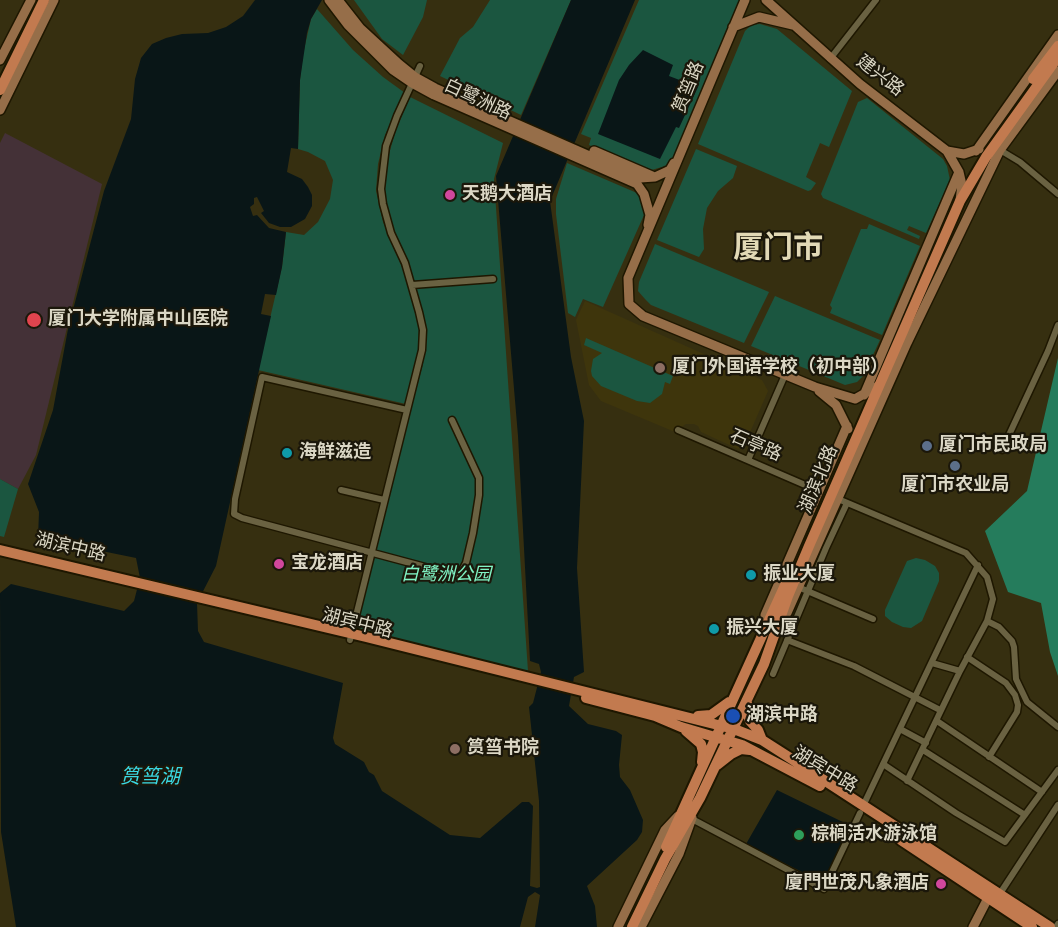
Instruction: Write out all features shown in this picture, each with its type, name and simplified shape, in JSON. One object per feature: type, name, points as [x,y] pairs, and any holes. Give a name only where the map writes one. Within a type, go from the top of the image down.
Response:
[{"type":"main road","points":[[0,60],[31,0]]},
{"type":"main road","points":[[0,75],[38,0]]},
{"type":"main road","points":[[0,90],[44,0]]},
{"type":"main road","points":[[0,110],[54,0]]},
{"type":"main road","name":"白鹭洲路","points":[[338,0],[360,28],[434,95],[515,126],[637,184],[644,194],[650,215],[647,233]]},
{"type":"main road","name":"白鹭洲路","points":[[344,0],[379,44],[415,78]]},
{"type":"main road","name":"筼筜路","points":[[666,189],[745,0]]},
{"type":"main road","name":"建兴路","points":[[766,0],[830,58],[947,151],[959,172],[962,185],[960,201]]},
{"type":"main road","name":"白鹭洲路","points":[[326,1],[393,70],[415,78]]},
{"type":"main road","name":"建兴路","points":[[732,27],[759,16],[794,25]]},
{"type":"main road","points":[[976,151],[1058,35]]},
{"type":"main road","points":[[947,151],[964,154],[976,151],[988,144],[1058,46]]},
{"type":"main road","name":"湖滨北路","points":[[626,927],[680,814],[722,739],[734,729],[764,664],[792,586],[960,201],[986,157],[1058,57]]},
{"type":"main road","points":[[764,664],[803,589],[912,333],[1000,150],[1058,71]]},
{"type":"main road","name":"白鹭洲路","points":[[573,152],[640,178],[655,177],[670,170],[682,150]]},
{"type":"main road","points":[[864,395],[959,172]]},
{"type":"main road","name":"白鹭洲路","points":[[666,189],[628,278],[630,304],[643,316],[815,387],[855,399],[864,395]]},
{"type":"main road","points":[[864,395],[878,386]]},
{"type":"main road","name":"白鹭洲路","points":[[815,387],[836,405],[848,431]]},
{"type":"main road","points":[[767,626],[765,615],[848,431]]},
{"type":"main road","name":"湖滨北路","points":[[722,739],[722,726],[767,626],[848,431]]},
{"type":"main road","name":"湖滨中路","points":[[0,550],[132,584]]},
{"type":"main road","points":[[0,556],[132,584]]},
{"type":"main road","name":"湖宾中路","points":[[132,584],[576,691],[753,750],[861,810]]},
{"type":"main road","points":[[576,691],[734,729],[762,740],[861,810],[993,897],[1032,927]]},
{"type":"main road","points":[[683,716],[711,715],[725,707],[734,698]]},
{"type":"main road","points":[[747,700],[747,713],[762,740]]},
{"type":"main road","points":[[681,727],[701,744],[707,769],[741,749],[753,750]]},
{"type":"main road","name":"湖滨北路","points":[[632,927],[665,859],[700,798],[707,769]]},
{"type":"main road","points":[[641,927],[679,854],[700,798]]},
{"type":"main road","points":[[618,927],[665,830],[680,814]]},
{"type":"main road","points":[[973,927],[993,897]]},
{"type":"main road","points":[[993,897],[1050,927]]},
{"type":"street","points":[[830,58],[876,0]]},
{"type":"street","points":[[351,636],[420,362],[423,330],[405,263],[391,234],[381,189],[386,146],[415,78]]},
{"type":"street","points":[[1000,150],[1020,162],[1058,194]]},
{"type":"street","points":[[412,285],[493,279]]},
{"type":"street","points":[[1002,450],[1058,325]]},
{"type":"street","points":[[748,460],[785,375]]},
{"type":"street","points":[[407,410],[262,377],[235,499],[234,514],[459,576],[466,563],[474,533],[478,511],[479,478],[452,420]]},
{"type":"street","name":"石亭路","points":[[678,430],[819,491]]},
{"type":"street","points":[[341,490],[384,500]]},
{"type":"street","points":[[842,501],[966,553],[987,577],[991,588],[993,599],[987,621],[940,710],[937,721],[907,781]]},
{"type":"street","points":[[692,819],[824,889],[978,565]]},
{"type":"street","points":[[773,674],[787,640],[803,589],[873,619]]},
{"type":"street","points":[[987,621],[999,627],[1012,640],[1016,680],[1028,702],[1037,712],[1058,727]]},
{"type":"street","points":[[787,640],[854,666],[940,710]]},
{"type":"street","points":[[967,657],[1006,683],[1015,695],[1018,705],[1017,712],[988,757]]},
{"type":"street","points":[[932,663],[960,671]]},
{"type":"street","points":[[937,721],[1042,792]]},
{"type":"street","points":[[900,729],[1025,815]]},
{"type":"street","points":[[883,764],[1005,842],[1058,770]]},
{"type":"street","points":[[993,897],[1058,805]]},
{"type":"shaded area","name":"厦门大学附属中山医院","points":[[5,133],[102,184],[36,455],[18,489],[0,479],[0,143]]},
{"type":"shaded area","name":"厦门外国语学校（初中部）","points":[[585,301],[762,380],[768,391],[744,446],[738,449],[701,432],[694,424],[677,427],[675,432],[601,401],[589,385],[576,320]]},
{"type":"green space","points":[[354,0],[427,0],[423,17],[403,55],[382,39]]},
{"type":"green space","points":[[490,0],[571,0],[521,115],[440,76],[460,38],[473,27]]},
{"type":"green space","points":[[639,0],[740,0],[678,151],[669,165],[648,171],[589,145],[591,138],[581,134]]},
{"type":"green space","points":[[317,9],[353,50],[405,93],[385,135],[378,164],[376,191],[383,222],[407,279],[419,323],[418,360],[406,404],[258,370],[282,267],[286,232],[304,235],[318,222],[330,199],[333,180],[325,161],[298,149],[303,54],[311,19]]},
{"type":"green space","points":[[760,24],[777,29],[852,91],[829,147],[820,143],[806,177],[816,183],[808,191],[698,144],[745,31],[751,25]]},
{"type":"green space","name":"白鹭洲公园","points":[[410,97],[503,143],[494,179],[528,671],[351,633],[423,364],[426,333],[414,292],[412,273],[391,233],[383,204],[386,164],[396,130]]},
{"type":"green space","points":[[867,98],[943,159],[947,166],[950,180],[926,233],[909,226],[907,230],[920,236],[919,239],[823,198],[821,194],[858,102]]},
{"type":"green space","points":[[696,149],[737,166],[733,178],[718,191],[707,208],[703,229],[704,249],[699,257],[657,240]]},
{"type":"green space","points":[[567,163],[637,193],[643,204],[644,215],[603,307],[583,299],[575,317],[568,313],[556,214],[556,199]]},
{"type":"green space","points":[[869,224],[920,246],[882,335],[830,313],[832,308],[830,305],[861,229],[867,229]]},
{"type":"green space","points":[[655,244],[769,292],[744,343],[651,305],[645,299],[638,291],[639,282]]},
{"type":"green space","points":[[775,296],[880,340],[863,376],[857,382],[845,385],[751,346]]},
{"type":"green space","points":[[586,338],[673,376],[670,384],[665,382],[662,394],[650,403],[637,401],[601,386],[592,376],[591,371],[593,359],[602,353],[584,345]]},
{"type":"green space","points":[[1058,358],[1058,676],[1050,652],[1041,603],[1008,592],[985,531],[1027,491]]},
{"type":"green space","points":[[0,479],[18,489],[4,537],[0,536]]},
{"type":"green space","points":[[916,558],[935,566],[939,573],[939,581],[922,621],[911,628],[903,627],[885,616],[885,610],[907,561]]},
{"type":"water","name":"筼筜湖","points":[[255,0],[322,0],[311,19],[307,33],[300,80],[298,149],[291,148],[287,172],[302,179],[308,187],[312,195],[312,206],[305,219],[291,227],[280,227],[269,223],[261,213],[264,211],[257,197],[254,198],[254,204],[250,207],[253,216],[257,215],[269,228],[286,232],[282,267],[276,295],[265,294],[261,314],[271,316],[216,566],[197,603],[198,631],[204,642],[343,683],[333,738],[335,744],[364,762],[382,791],[450,835],[480,838],[522,802],[529,802],[533,806],[530,886],[537,888],[540,887],[539,801],[529,707],[533,703],[541,672],[539,664],[530,661],[518,436],[496,176],[571,0],[635,0],[550,201],[571,357],[584,421],[577,568],[584,672],[574,677],[569,706],[588,724],[616,731],[622,735],[620,777],[630,790],[643,820],[642,832],[637,840],[587,886],[595,906],[597,927],[535,927],[540,895],[535,892],[528,897],[520,927],[16,927],[1,832],[0,593],[11,584],[124,611],[134,601],[140,578],[136,558],[38,538],[39,512],[28,484],[53,410],[68,329],[104,191],[131,119],[135,79],[141,58],[152,44],[166,38],[182,34],[208,33],[226,27],[243,16]]},
{"type":"water","points":[[643,50],[673,65],[669,76],[698,87],[679,128],[676,127],[660,159],[598,134],[619,80]]},
{"type":"water","name":"棕榈活水游泳馆","points":[[777,790],[851,826],[824,883],[746,844]]},
{"type":"place","name":"天鹅大酒店","points":[[450,195]]},
{"type":"place","name":"厦门大学附属中山医院","points":[[34,320]]},
{"type":"place","name":"厦门外国语学校（初中部）","points":[[660,368]]},
{"type":"place","name":"厦门市民政局","points":[[927,446]]},
{"type":"place","name":"海鲜滋造","points":[[287,453]]},
{"type":"place","name":"厦门市农业局","points":[[955,466]]},
{"type":"place","name":"宝龙酒店","points":[[279,564]]},
{"type":"place","name":"振业大厦","points":[[751,575]]},
{"type":"place","name":"振兴大厦","points":[[714,629]]},
{"type":"place","name":"湖滨中路","points":[[733,716]]},
{"type":"place","name":"筼筜书院","points":[[455,749]]},
{"type":"place","name":"棕榈活水游泳馆","points":[[799,835]]},
{"type":"place","name":"廈門世茂凡象酒店","points":[[941,884]]},
{"type":"district","name":"厦门市","points":[[778,251]]}]
